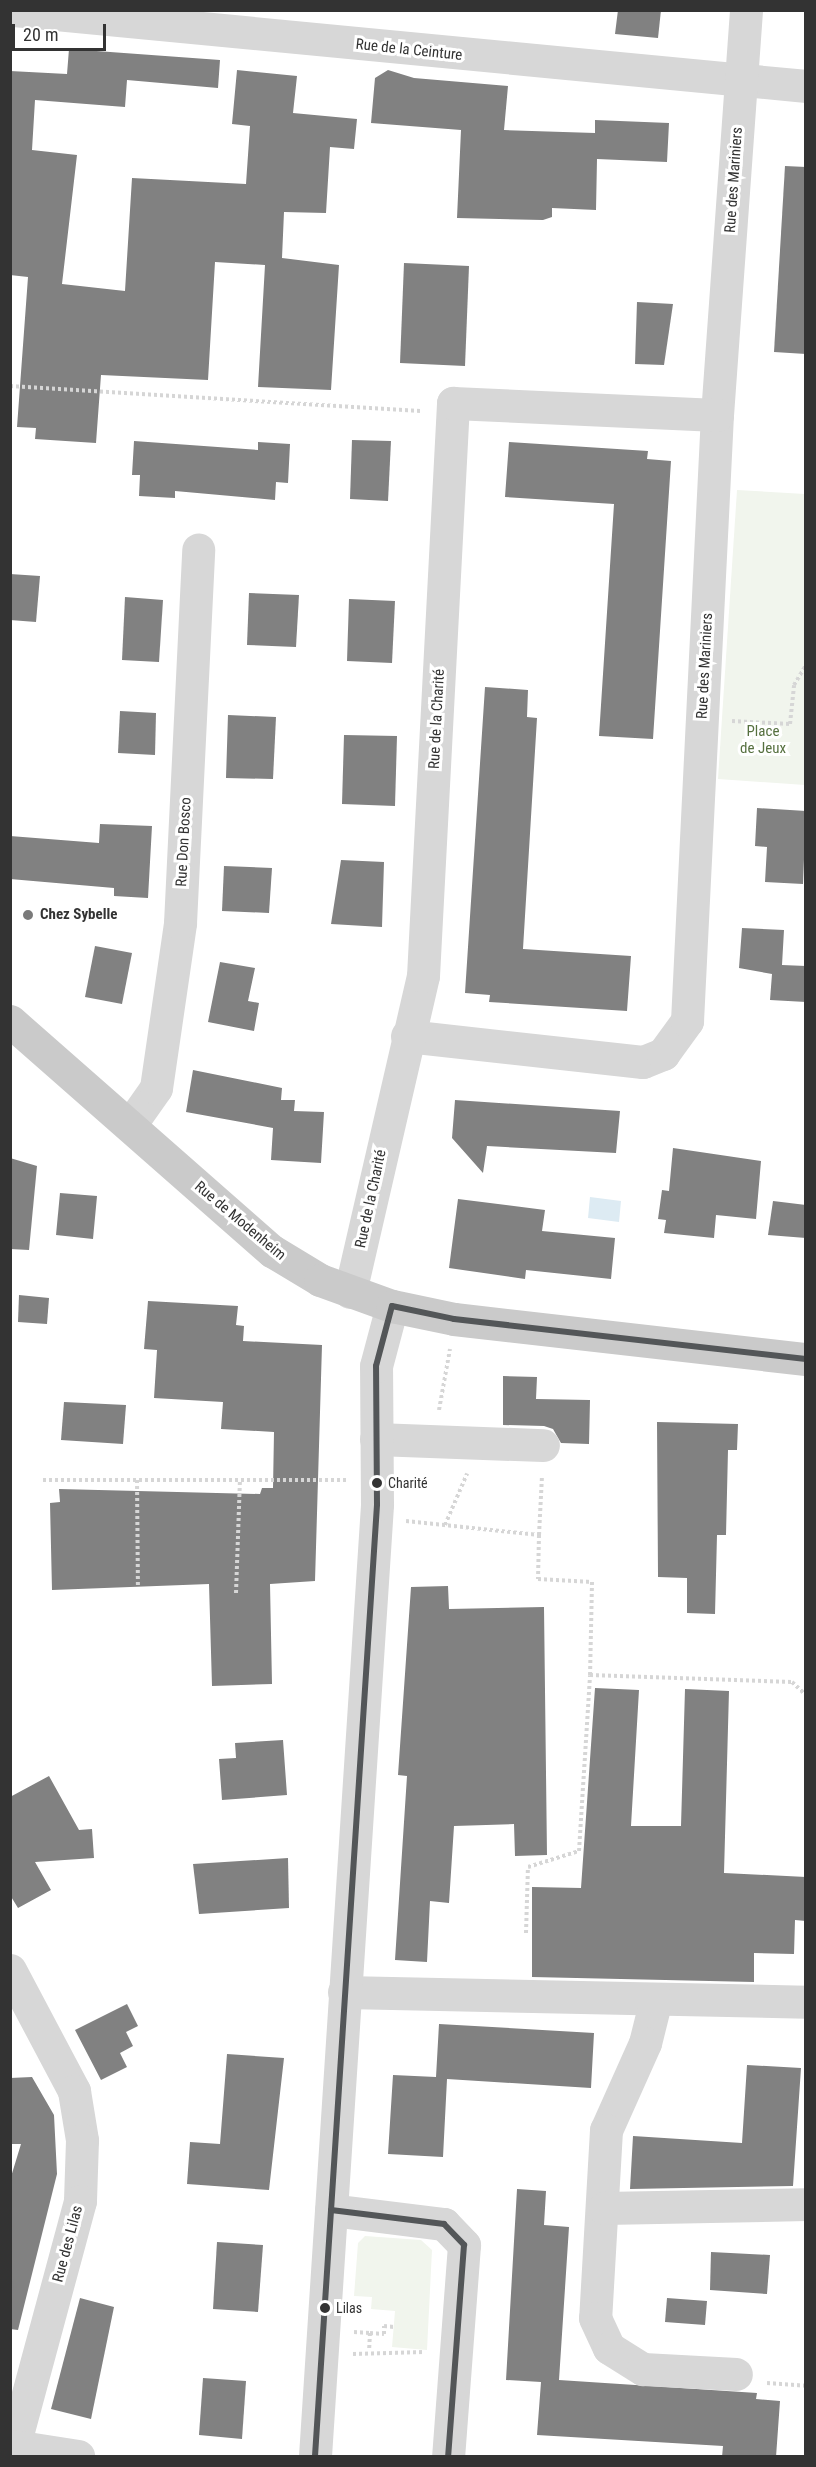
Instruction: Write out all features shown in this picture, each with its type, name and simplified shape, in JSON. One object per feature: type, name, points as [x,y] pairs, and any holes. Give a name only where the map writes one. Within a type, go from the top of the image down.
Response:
[{"type":"main road","name":"Rue de Modenheim","points":[[10,1021],[272,1251],[350,1292],[392,1306],[460,1320],[806,1359]]},
{"type":"street","name":"Rue de la Ceinture","points":[[14,10],[741,82],[806,86]]},
{"type":"street","name":"Rue des Mariniers","points":[[407,1036],[643,1062],[663,1054],[683,1029],[717,415],[746,10]]},
{"type":"street","points":[[453,413],[453,402],[717,415]]},
{"type":"street","name":"Rue de la Charité","points":[[350,1292],[407,1036],[423,976],[453,413]]},
{"type":"street","name":"Rue Don Bosco","points":[[130,1125],[156,1088],[180,922],[198,549]]},
{"type":"street","points":[[315,2457],[376,1517],[376,1366],[392,1306]]},
{"type":"street","points":[[376,1439],[543,1445]]},
{"type":"street","name":"Rue des Lilas","points":[[10,1970],[74,2091],[82,2140],[80,2201],[12,2451]]},
{"type":"street","points":[[345,1992],[806,2002]]},
{"type":"street","points":[[656,1999],[645,2043],[606,2130],[604,2208],[595,2318],[609,2348],[643,2369],[736,2374]]},
{"type":"street","points":[[604,2208],[806,2204]]},
{"type":"street","points":[[331,2210],[444,2224],[464,2245],[448,2457]]},
{"type":"street","points":[[12,2451],[78,2457]]},
{"type":"path","points":[[10,386],[453,413]]},
{"type":"path","points":[[722,721],[790,724],[794,685],[806,665]]},
{"type":"path","points":[[445,1525],[467,1483],[453,1441],[452,1340]]},
{"type":"path","points":[[526,1932],[528,1867],[579,1851],[590,1675],[592,1582],[538,1579],[543,1445]]},
{"type":"path","points":[[44,1480],[377,1480]]},
{"type":"path","points":[[137,1480],[138,1587]]},
{"type":"path","points":[[236,1593],[240,1480]]},
{"type":"path","points":[[376,1517],[539,1535]]},
{"type":"path","points":[[590,1675],[792,1682],[806,1695]]},
{"type":"path","points":[[370,2333],[384,2334],[384,2326],[394,2327]]},
{"type":"path","points":[[322,2352],[456,2354]]},
{"type":"green space","name":"Place de Jeux","points":[[737,490],[805,494],[805,785],[718,779]]},
{"type":"green space","points":[[365,2236],[421,2240],[432,2250],[427,2350],[392,2347],[395,2311],[371,2309],[372,2297],[354,2296],[358,2243]]},
{"type":"shaded area","points":[[590,1197],[621,1201],[619,1222],[588,1218]]},
{"type":"building","points":[[618,10],[661,10],[658,38],[615,34]]},
{"type":"building","points":[[69,49],[220,60],[218,88],[127,80],[125,107],[35,100],[32,150],[77,155],[62,284],[125,291],[132,178],[246,184],[250,126],[232,124],[237,70],[297,76],[293,113],[357,119],[354,149],[330,147],[326,213],[284,212],[282,258],[339,265],[331,390],[258,387],[265,265],[215,262],[208,380],[101,375],[96,443],[35,439],[36,428],[17,427],[28,277],[10,275],[10,71],[67,74]]},
{"type":"building","points":[[388,70],[414,78],[508,86],[504,130],[595,133],[595,120],[669,123],[667,162],[597,159],[596,210],[552,208],[552,217],[543,220],[457,218],[461,130],[371,123],[375,78]]},
{"type":"building","points":[[785,166],[806,167],[806,354],[774,352]]},
{"type":"building","points":[[404,263],[469,266],[465,366],[400,363]]},
{"type":"building","points":[[637,302],[673,304],[664,365],[635,364]]},
{"type":"building","points":[[352,440],[391,441],[388,501],[350,499]]},
{"type":"building","points":[[134,441],[258,450],[258,442],[290,444],[288,483],[276,482],[275,500],[175,491],[175,498],[139,496],[140,475],[132,475]]},
{"type":"building","points":[[509,442],[648,451],[647,459],[671,461],[653,739],[599,736],[614,504],[505,497]]},
{"type":"building","points":[[10,574],[40,576],[36,622],[10,620]]},
{"type":"building","points":[[249,593],[299,595],[296,647],[247,645]]},
{"type":"building","points":[[125,597],[163,600],[159,662],[122,660]]},
{"type":"building","points":[[349,599],[395,601],[392,663],[347,661]]},
{"type":"building","points":[[485,687],[528,690],[527,717],[537,718],[523,949],[631,956],[627,1011],[489,1002],[490,995],[465,993]]},
{"type":"building","points":[[120,711],[156,713],[155,755],[118,753]]},
{"type":"building","points":[[228,715],[276,717],[273,779],[226,778]]},
{"type":"building","points":[[344,735],[397,736],[395,806],[342,804]]},
{"type":"building","points":[[757,808],[806,811],[803,884],[765,882],[767,847],[755,846]]},
{"type":"building","points":[[100,824],[152,826],[148,898],[114,896],[114,888],[10,879],[10,836],[99,843]]},
{"type":"building","points":[[341,860],[384,862],[382,927],[331,924]]},
{"type":"building","points":[[224,866],[272,868],[269,913],[222,911]]},
{"type":"building","points":[[742,928],[784,930],[782,965],[806,966],[806,1002],[770,1000],[772,974],[739,968]]},
{"type":"building","points":[[95,946],[132,953],[122,1004],[85,997]]},
{"type":"building","points":[[220,962],[255,968],[248,1001],[259,1003],[254,1031],[208,1022]]},
{"type":"building","points":[[193,1070],[282,1088],[281,1100],[295,1100],[294,1111],[324,1112],[321,1163],[271,1160],[273,1128],[186,1112]]},
{"type":"building","points":[[455,1100],[620,1111],[616,1153],[487,1146],[483,1173],[452,1138]]},
{"type":"building","points":[[673,1148],[761,1161],[756,1219],[716,1215],[714,1238],[664,1233],[666,1220],[658,1219],[662,1190],[669,1191]]},
{"type":"building","points":[[10,1158],[37,1166],[29,1250],[10,1249]]},
{"type":"building","points":[[60,1193],[97,1196],[93,1239],[56,1235]]},
{"type":"building","points":[[458,1199],[545,1210],[542,1231],[615,1238],[611,1279],[526,1270],[525,1279],[449,1268]]},
{"type":"building","points":[[773,1201],[806,1205],[806,1238],[768,1235]]},
{"type":"building","points":[[19,1295],[49,1298],[47,1324],[18,1322]]},
{"type":"building","points":[[148,1301],[238,1306],[236,1325],[244,1326],[243,1341],[322,1345],[315,1581],[270,1584],[272,1684],[212,1686],[209,1584],[52,1590],[50,1503],[60,1502],[59,1489],[260,1494],[262,1488],[273,1488],[274,1432],[221,1429],[223,1402],[154,1398],[157,1350],[144,1349]]},
{"type":"building","points":[[503,1376],[537,1377],[536,1399],[590,1400],[589,1444],[561,1443],[553,1429],[544,1426],[503,1425]]},
{"type":"building","points":[[64,1402],[126,1405],[123,1444],[61,1440]]},
{"type":"building","points":[[657,1422],[738,1424],[737,1450],[728,1450],[726,1535],[717,1535],[715,1614],[687,1613],[687,1578],[658,1577]]},
{"type":"building","points":[[448,1586],[449,1609],[544,1607],[547,1855],[515,1856],[514,1824],[454,1826],[449,1903],[430,1901],[427,1962],[395,1960],[407,1776],[398,1775],[411,1587]]},
{"type":"building","points":[[595,1688],[639,1690],[631,1826],[681,1826],[685,1689],[729,1691],[724,1873],[806,1877],[806,1921],[795,1920],[794,1954],[754,1953],[754,1982],[532,1977],[532,1887],[581,1888]]},
{"type":"building","points":[[283,1740],[287,1795],[222,1800],[219,1759],[236,1758],[235,1743]]},
{"type":"building","points":[[49,1776],[79,1830],[92,1829],[94,1858],[35,1862],[51,1890],[18,1908],[10,1895],[10,1797]]},
{"type":"building","points":[[288,1858],[289,1908],[199,1914],[193,1864]]},
{"type":"building","points":[[127,2004],[138,2026],[126,2032],[133,2046],[120,2053],[127,2067],[101,2080],[75,2030]]},
{"type":"building","points":[[439,2024],[594,2033],[591,2088],[447,2079],[443,2157],[388,2154],[393,2075],[436,2077]]},
{"type":"building","points":[[227,2054],[284,2058],[269,2190],[187,2184],[190,2142],[220,2144]]},
{"type":"building","points":[[747,2065],[801,2068],[793,2186],[630,2189],[633,2136],[742,2143]]},
{"type":"building","points":[[32,2077],[54,2115],[57,2174],[18,2330],[10,2329],[10,2180],[21,2144],[10,2144],[10,2078]]},
{"type":"building","points":[[517,2189],[546,2191],[544,2225],[569,2227],[559,2380],[757,2393],[756,2399],[780,2401],[776,2457],[722,2457],[723,2446],[537,2435],[541,2382],[506,2380]]},
{"type":"building","points":[[217,2242],[263,2245],[258,2312],[213,2309]]},
{"type":"building","points":[[711,2252],[770,2255],[767,2294],[710,2290]]},
{"type":"building","points":[[80,2298],[114,2307],[91,2419],[51,2409]]},
{"type":"building","points":[[667,2298],[707,2301],[705,2325],[665,2322]]},
{"type":"building","points":[[203,2378],[246,2381],[242,2439],[199,2435]]},
{"type":"transit line","name":"20","points":[[392,1306],[454,1319],[806,1359]]},
{"type":"transit line","name":"20","points":[[315,2456],[377,1504],[376,1366],[392,1306]]},
{"type":"transit line","name":"20","points":[[331,2210],[444,2224],[464,2245],[448,2456]]},
{"type":"place","name":"Chez Sybelle","points":[[28,915]]},
{"type":"place","name":"Charité","points":[[377,1483]]},
{"type":"place","name":"Lilas","points":[[325,2308]]}]
